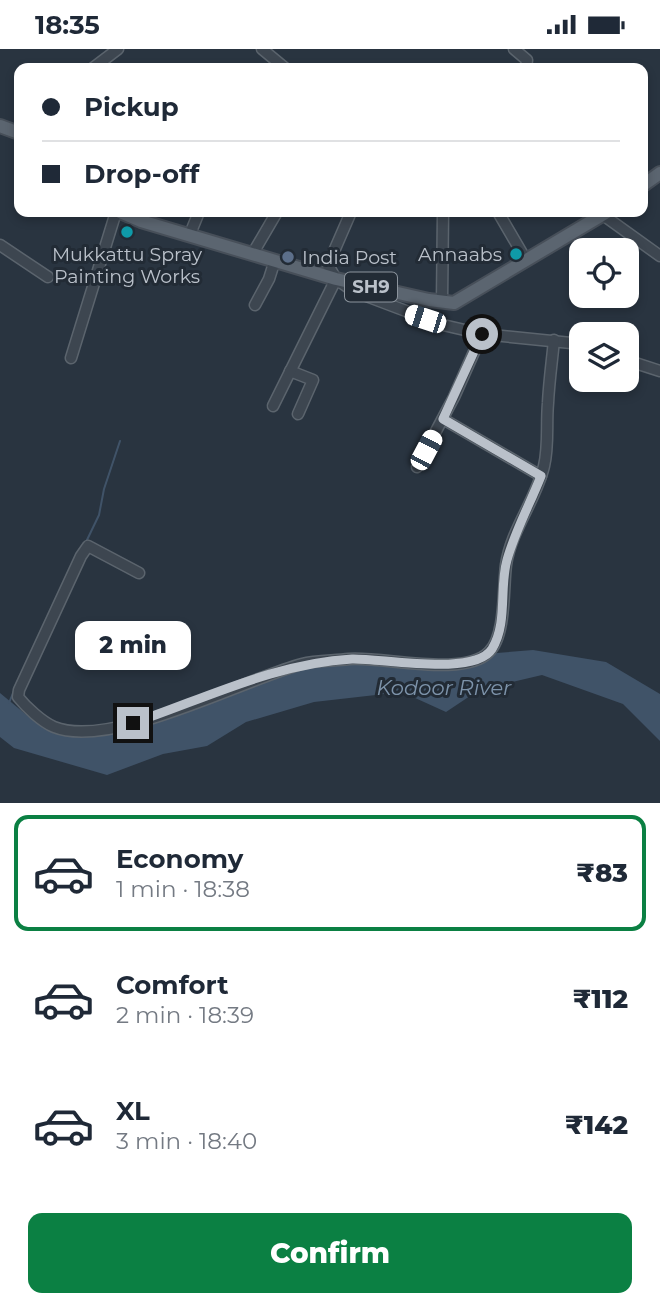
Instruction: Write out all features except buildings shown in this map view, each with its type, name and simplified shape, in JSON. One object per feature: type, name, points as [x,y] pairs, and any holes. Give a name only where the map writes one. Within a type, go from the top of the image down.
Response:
[{"type":"main road","name":"SH9","points":[[131,217],[336,279],[442,302]]},
{"type":"main road","points":[[442,302],[454,303],[598,217]]},
{"type":"street","points":[[100,63],[118,49]]},
{"type":"street","points":[[262,49],[277,63]]},
{"type":"street","points":[[514,49],[527,60],[527,63]]},
{"type":"street","points":[[71,358],[116,217]]},
{"type":"street","points":[[190,233],[198,217]]},
{"type":"street","points":[[253,253],[274,217]]},
{"type":"street","points":[[349,217],[328,265],[336,279],[353,291],[443,325],[482,334],[569,342]]},
{"type":"street","points":[[442,302],[443,217]]},
{"type":"street","points":[[501,217],[526,260]]},
{"type":"street","points":[[610,217],[660,256]]},
{"type":"street","points":[[0,245],[48,277]]},
{"type":"street","points":[[255,305],[275,260]]},
{"type":"street","points":[[273,405],[336,279]]},
{"type":"street","points":[[417,467],[443,419],[482,334]]},
{"type":"street","points":[[139,573],[88,546],[80,556],[19,690],[18,697],[22,703],[55,727],[93,731],[133,723],[304,663],[353,659],[421,665],[461,662],[487,655],[493,648],[504,602],[506,562],[541,476],[548,450],[547,405],[554,340]]},
{"type":"street","points":[[639,364],[660,371]]},
{"type":"street","points":[[290,371],[313,380],[298,414]]},
{"type":"street","points":[[443,419],[541,476]]},
{"type":"water","name":"Kodoor River","points":[[533,650],[606,662],[660,694],[660,741],[623,704],[542,675],[479,690],[446,712],[402,692],[314,702],[246,722],[207,746],[163,754],[107,775],[14,748],[0,737],[0,693],[29,717],[52,729],[103,736],[158,720],[307,667],[359,663],[458,665],[497,653]]},
{"type":"waterway","points":[[86,542],[99,515],[104,489],[120,441]]},
{"type":"waterway","points":[[48,617],[57,596]]},
{"type":"waterway","points":[[9,703],[15,688]]},
{"type":"place","name":"Mukkattu Spray Painting Works","points":[[127,232]]},
{"type":"place","name":"Annaabs","points":[[516,254]]},
{"type":"place","name":"India Post","points":[[288,257]]},
{"type":"route","points":[[133,723],[304,663],[353,659],[421,665],[461,662],[487,655],[493,648],[504,602],[506,562],[541,476],[480,438],[443,419],[482,334]]}]
